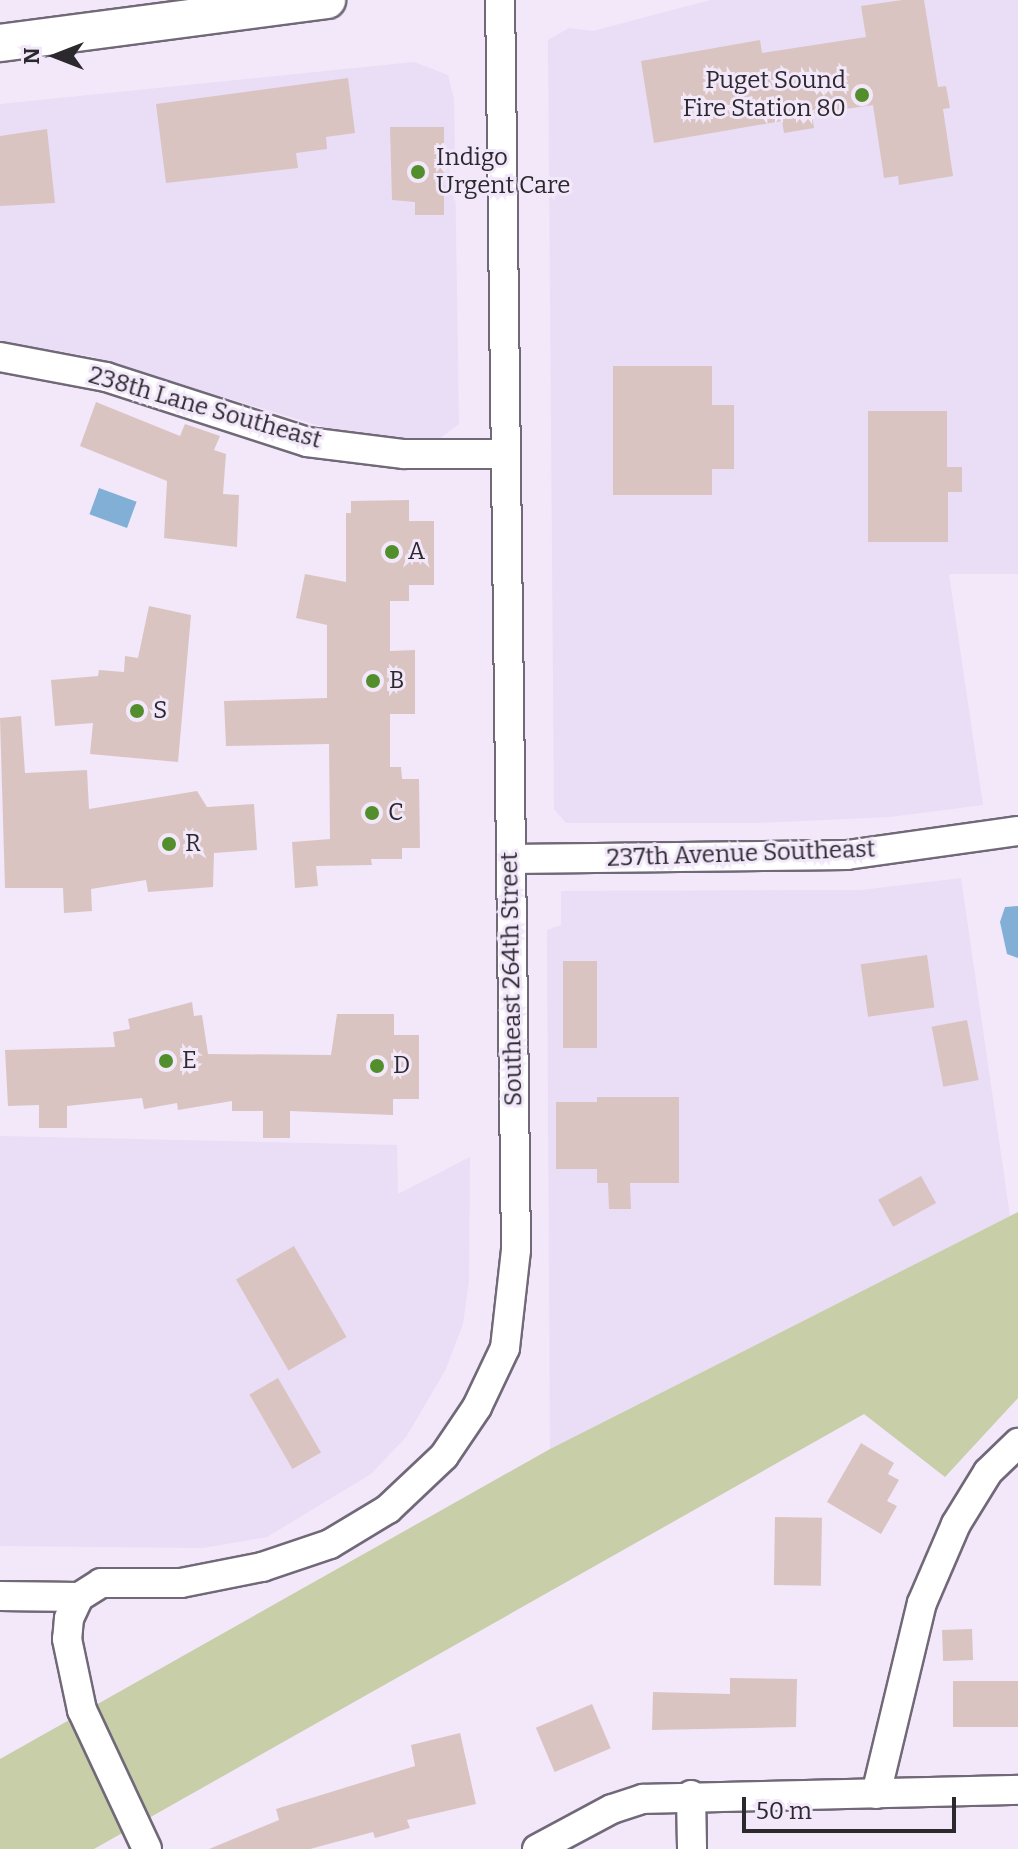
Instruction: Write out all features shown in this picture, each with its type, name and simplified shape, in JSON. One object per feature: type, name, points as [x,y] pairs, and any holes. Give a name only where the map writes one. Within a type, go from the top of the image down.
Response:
[{"type":"main road","points":[[0,43],[327,0]]},
{"type":"street","name":"Southeast 264th Street","points":[[0,1596],[79,1597],[101,1583],[181,1583],[262,1567],[330,1544],[388,1509],[444,1456],[477,1407],[505,1348],[514,1297],[500,0]]},
{"type":"street","name":"238th Lane Southeast","points":[[0,357],[106,377],[307,442],[404,454],[506,454]]},
{"type":"street","name":"237th Avenue Southeast","points":[[511,859],[847,855],[1018,831]]},
{"type":"street","points":[[876,1794],[922,1603],[956,1524],[988,1472],[1018,1443]]},
{"type":"street","points":[[79,1597],[69,1618],[67,1639],[82,1710],[145,1844]]},
{"type":"street","points":[[537,1849],[612,1809],[691,1795],[1018,1790]]},
{"type":"street","points":[[691,1795],[692,1849]]},
{"type":"shaded area","points":[[710,0],[1018,0],[1018,574],[949,574],[983,805],[890,817],[758,823],[566,823],[554,809],[548,40],[569,28],[593,31]]},
{"type":"shaded area","points":[[414,62],[448,75],[454,99],[459,424],[439,439],[418,442],[326,428],[90,356],[0,342],[0,104]]},
{"type":"shaded area","points":[[961,878],[1010,1216],[550,1449],[547,930],[561,925],[561,891],[861,890]]},
{"type":"shaded area","points":[[0,1136],[397,1145],[398,1194],[470,1157],[469,1280],[463,1324],[445,1371],[406,1437],[371,1474],[267,1537],[203,1548],[0,1546]]},
{"type":"green space","points":[[1018,1212],[1018,1398],[945,1477],[864,1414],[94,1849],[0,1849],[0,1759],[550,1449]]},
{"type":"water","points":[[99,488],[137,502],[127,528],[89,514]]},
{"type":"water","points":[[1018,906],[1018,958],[1007,954],[1000,922],[1005,907]]},
{"type":"building","name":"Puget Sound Fire Station 80","points":[[924,0],[938,87],[946,86],[950,108],[943,109],[953,176],[899,185],[898,176],[884,178],[873,105],[812,114],[814,128],[784,133],[782,121],[654,143],[641,61],[760,40],[762,53],[866,37],[861,6]]},
{"type":"building","points":[[348,78],[355,133],[326,137],[327,149],[296,153],[298,168],[166,183],[156,104]]},
{"type":"building","name":"Indigo Urgent Care","points":[[390,127],[444,127],[444,215],[415,215],[415,202],[392,200]]},
{"type":"building","points":[[47,129],[55,203],[0,206],[0,136]]},
{"type":"building","points":[[613,366],[712,366],[712,405],[734,405],[734,469],[712,469],[712,495],[613,495]]},
{"type":"building","points":[[96,402],[180,436],[185,424],[220,436],[214,450],[226,454],[223,494],[239,495],[237,547],[164,538],[167,481],[80,446]]},
{"type":"building","points":[[868,411],[947,411],[947,467],[962,467],[962,492],[948,492],[948,542],[868,542]]},
{"type":"building","points":[[409,500],[409,521],[434,521],[434,585],[409,585],[409,601],[390,601],[390,651],[415,650],[415,714],[390,714],[390,767],[401,767],[402,779],[419,779],[420,848],[402,848],[402,859],[371,859],[372,865],[316,866],[318,886],[295,888],[292,842],[330,839],[329,744],[226,746],[224,701],[327,698],[327,625],[296,618],[305,574],[346,582],[346,513],[351,513],[351,501]]},
{"type":"building","name":"S","points":[[149,606],[191,615],[178,762],[90,754],[93,723],[55,726],[51,680],[98,676],[99,670],[124,672],[125,656],[138,658]]},
{"type":"building","points":[[21,716],[25,773],[87,770],[89,809],[197,791],[207,807],[254,804],[257,850],[214,853],[213,887],[148,892],[146,880],[91,889],[92,911],[64,913],[63,888],[5,888],[0,718]]},
{"type":"building","points":[[927,955],[934,1007],[868,1017],[861,964]]},
{"type":"building","points":[[563,961],[597,961],[597,1048],[563,1048]]},
{"type":"building","points":[[192,1002],[194,1016],[202,1015],[208,1054],[331,1055],[337,1014],[394,1014],[394,1035],[419,1035],[419,1099],[393,1099],[393,1115],[290,1111],[290,1138],[263,1138],[263,1111],[232,1111],[232,1101],[178,1110],[177,1103],[144,1109],[142,1098],[67,1106],[67,1128],[39,1128],[39,1105],[8,1106],[5,1050],[115,1047],[113,1032],[130,1029],[128,1019]]},
{"type":"building","points":[[967,1020],[979,1080],[943,1087],[932,1027]]},
{"type":"building","points":[[597,1097],[679,1097],[679,1183],[630,1183],[631,1209],[609,1209],[608,1183],[597,1183],[597,1169],[556,1169],[556,1102],[597,1102]]},
{"type":"building","points":[[921,1176],[936,1203],[893,1227],[878,1200]]},
{"type":"building","points":[[294,1246],[346,1337],[288,1370],[236,1280]]},
{"type":"building","points":[[278,1378],[321,1452],[292,1469],[249,1394]]},
{"type":"building","points":[[861,1443],[894,1463],[888,1474],[899,1480],[887,1501],[897,1506],[881,1534],[827,1502]]},
{"type":"building","points":[[775,1517],[822,1518],[821,1586],[774,1585]]},
{"type":"building","points":[[972,1629],[973,1660],[943,1661],[942,1630]]},
{"type":"building","points":[[730,1678],[797,1679],[796,1727],[652,1730],[653,1692],[730,1694]]},
{"type":"building","points":[[953,1681],[1018,1681],[1018,1727],[953,1727]]},
{"type":"building","points":[[592,1704],[611,1748],[555,1772],[536,1728]]},
{"type":"building","points":[[460,1733],[476,1804],[407,1820],[410,1828],[375,1838],[373,1832],[310,1849],[209,1849],[279,1820],[276,1809],[415,1766],[411,1745]]},
{"type":"place","name":"Puget Sound Fire Station 80","points":[[862,95]]},
{"type":"place","name":"Indigo Urgent Care","points":[[418,172]]},
{"type":"place","name":"A","points":[[392,552]]},
{"type":"place","name":"B","points":[[373,681]]},
{"type":"place","name":"S","points":[[137,711]]},
{"type":"place","name":"C","points":[[372,813]]},
{"type":"place","name":"R","points":[[169,844]]},
{"type":"place","name":"E","points":[[166,1061]]},
{"type":"place","name":"D","points":[[377,1066]]}]
